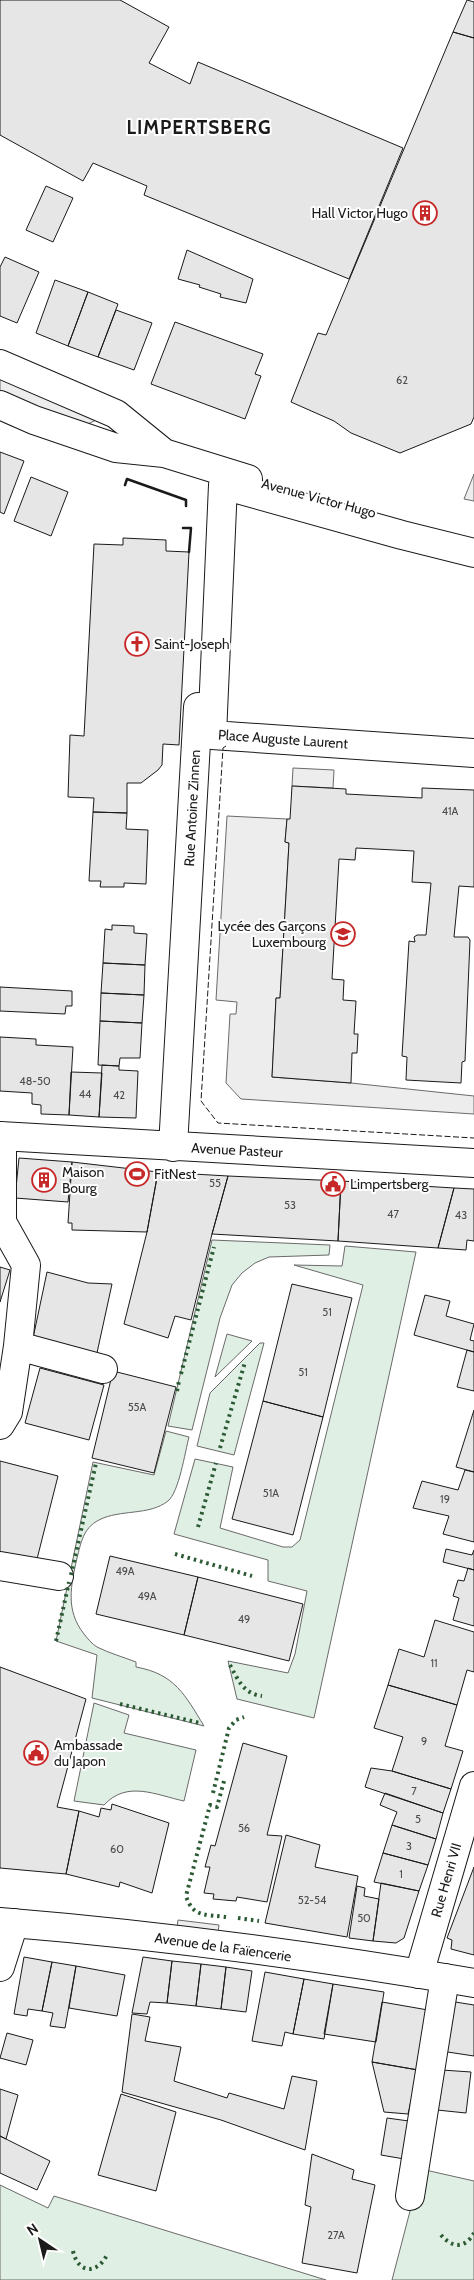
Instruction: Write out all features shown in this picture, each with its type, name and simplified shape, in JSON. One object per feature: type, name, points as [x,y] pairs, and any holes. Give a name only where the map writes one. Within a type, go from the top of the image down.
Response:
[{"type":"street","name":"Avenue Victor Hugo","points":[[0,364],[116,414],[164,453]]},
{"type":"street","name":"Avenue Victor Hugo","points":[[0,405],[34,420],[116,448],[164,453],[212,469],[474,540]]},
{"type":"street","name":"Rue Antoine Zinnen","points":[[173,1147],[212,469]]},
{"type":"street","name":"Place Auguste Laurent","points":[[474,553],[402,535],[223,484],[212,735],[474,753]]},
{"type":"street","name":"Avenue Pasteur","points":[[1,1136],[474,1163]]},
{"type":"street","points":[[0,1425],[8,1412],[18,1346],[26,1265],[2,1222],[1,1136]]},
{"type":"street","points":[[18,1346],[103,1369]]},
{"type":"street","points":[[0,1566],[59,1576]]},
{"type":"street","name":"Rue Henri VII","points":[[419,1974],[474,1786]]},
{"type":"street","points":[[0,1968],[7,1922]]},
{"type":"street","name":"Avenue de la Faïencerie","points":[[7,1922],[211,1945],[474,1983]]},
{"type":"street","points":[[410,2196],[445,1978]]},
{"type":"green space","points":[[212,1240],[330,1245],[329,1255],[269,1257],[255,1263],[242,1273],[232,1285],[220,1318],[192,1430],[168,1426]]},
{"type":"green space","points":[[345,1246],[416,1252],[314,1718],[237,1699],[228,1661],[288,1673],[295,1654],[307,1591],[268,1581],[268,1560],[174,1534],[195,1459],[233,1467],[220,1528],[283,1547],[292,1547],[300,1540],[363,1285],[294,1265],[342,1266]]},
{"type":"green space","points":[[227,1334],[252,1341],[215,1377]]},
{"type":"green space","points":[[260,1343],[264,1343],[234,1455],[197,1446],[210,1393]]},
{"type":"green space","points":[[166,1431],[189,1437],[178,1481],[172,1496],[168,1501],[152,1509],[116,1514],[99,1520],[89,1527],[77,1558],[71,1597],[72,1607],[78,1625],[93,1644],[136,1662],[136,1667],[149,1670],[170,1681],[191,1705],[204,1726],[92,1698],[97,1655],[56,1641],[93,1462],[154,1475]]},
{"type":"green space","points":[[94,1703],[129,1715],[124,1733],[196,1750],[184,1801],[142,1791],[132,1791],[113,1797],[104,1805],[74,1801]]},
{"type":"green space","points":[[421,2169],[474,2181],[474,2280],[392,2280]]},
{"type":"green space","points":[[0,2185],[48,2208],[54,2196],[326,2280],[0,2280]]},
{"type":"shaded area","points":[[0,372],[104,416],[78,429],[0,395]]},
{"type":"shaded area","points":[[474,474],[474,501],[464,499]]},
{"type":"shaded area","points":[[293,768],[334,770],[333,788],[292,786]]},
{"type":"shaded area","points":[[227,816],[287,819],[285,842],[289,843],[280,998],[276,998],[272,1077],[474,1096],[474,1114],[241,1099],[226,1083],[230,1014],[236,1014],[237,1002],[216,1000]]},
{"type":"shaded area","points":[[178,1920],[219,1925],[218,1933],[177,1928]]},
{"type":"building","points":[[0,0],[120,0],[169,27],[149,63],[190,84],[198,62],[403,148],[349,279],[144,195],[147,186],[93,163],[83,181],[0,135]]},
{"type":"building","points":[[467,0],[474,2],[474,38],[453,32]]},
{"type":"building","name":"Hall Victor Hugo","points":[[453,32],[474,38],[474,417],[471,424],[400,453],[351,433],[334,421],[291,402],[318,333],[326,335]]},
{"type":"building","points":[[46,186],[73,198],[53,242],[26,230]]},
{"type":"building","points":[[187,250],[253,279],[246,303],[220,297],[221,294],[199,287],[200,285],[178,279]]},
{"type":"building","points":[[5,257],[39,272],[17,323],[0,316],[0,267]]},
{"type":"building","points":[[55,280],[88,292],[68,346],[36,333]]},
{"type":"building","points":[[88,292],[118,304],[98,357],[68,346]]},
{"type":"building","points":[[116,310],[152,323],[134,370],[98,357]]},
{"type":"building","points":[[175,322],[263,354],[255,374],[261,376],[245,419],[151,384]]},
{"type":"building","points":[[0,452],[24,461],[4,514],[0,512]]},
{"type":"building","points":[[31,477],[68,492],[51,536],[14,521]]},
{"type":"building","name":"Saint-Joseph","points":[[123,538],[166,540],[166,551],[189,552],[179,745],[163,744],[162,765],[158,770],[141,783],[127,783],[127,813],[93,812],[94,798],[68,797],[70,735],[84,736],[94,544],[123,545]]},
{"type":"building","points":[[292,786],[346,789],[346,794],[422,798],[422,788],[474,790],[474,887],[459,886],[454,937],[468,937],[470,940],[465,1061],[462,1062],[461,1083],[406,1080],[407,1057],[402,1056],[409,941],[415,942],[414,937],[417,935],[426,935],[431,883],[412,882],[414,851],[356,848],[355,860],[339,859],[332,979],[344,980],[343,1000],[356,1001],[354,1034],[358,1034],[357,1053],[352,1053],[351,1083],[272,1077],[276,998],[280,998],[289,843],[285,842],[287,819],[290,819]]},
{"type":"building","points":[[93,812],[127,813],[126,829],[148,830],[146,884],[124,883],[124,887],[100,887],[101,881],[89,881]]},
{"type":"building","points":[[112,925],[134,926],[134,933],[147,934],[145,965],[103,963],[105,929],[112,930]]},
{"type":"building","points":[[103,963],[145,965],[144,995],[101,993]]},
{"type":"building","points":[[0,987],[72,991],[72,1006],[66,1006],[65,1014],[0,1011]]},
{"type":"building","points":[[101,993],[144,995],[142,1023],[100,1021]]},
{"type":"building","points":[[100,1021],[142,1023],[140,1058],[120,1058],[119,1066],[98,1065]]},
{"type":"building","points":[[0,1037],[36,1039],[36,1045],[73,1047],[69,1115],[41,1114],[41,1105],[32,1104],[32,1093],[0,1091]]},
{"type":"building","points":[[102,1065],[119,1066],[119,1070],[138,1071],[136,1118],[99,1117]]},
{"type":"building","points":[[71,1072],[102,1073],[99,1117],[69,1115]]},
{"type":"building","name":"Maison Bourg","points":[[19,1158],[72,1162],[68,1202],[15,1198]]},
{"type":"building","points":[[72,1162],[158,1172],[147,1232],[72,1230],[72,1223],[68,1223]]},
{"type":"building","points":[[158,1172],[228,1176],[191,1320],[175,1316],[168,1338],[124,1324],[147,1232]]},
{"type":"building","points":[[228,1176],[341,1181],[338,1241],[212,1234]]},
{"type":"building","points":[[341,1181],[454,1188],[438,1248],[338,1241]]},
{"type":"building","points":[[454,1188],[474,1189],[474,1241],[467,1240],[466,1250],[438,1248]]},
{"type":"building","points":[[0,1267],[10,1270],[0,1302]]},
{"type":"building","points":[[47,1272],[88,1283],[112,1284],[95,1362],[32,1343]]},
{"type":"building","points":[[292,1284],[352,1298],[323,1417],[263,1401]]},
{"type":"building","points":[[425,1295],[450,1301],[446,1316],[474,1324],[470,1340],[474,1341],[474,1352],[414,1335]]},
{"type":"building","points":[[467,1350],[474,1352],[474,1391],[457,1387]]},
{"type":"building","points":[[40,1368],[104,1385],[89,1440],[25,1423]]},
{"type":"building","points":[[113,1371],[176,1387],[154,1473],[92,1458]]},
{"type":"building","points":[[263,1401],[323,1417],[293,1535],[232,1519]]},
{"type":"building","points":[[474,1410],[474,1472],[456,1467]]},
{"type":"building","points":[[0,1461],[58,1476],[36,1563],[0,1554]]},
{"type":"building","points":[[465,1470],[474,1472],[474,1542],[443,1534],[449,1516],[413,1508],[422,1481],[458,1490]]},
{"type":"building","points":[[446,1549],[472,1555],[474,1550],[474,1570],[443,1562]]},
{"type":"building","points":[[110,1556],[198,1577],[184,1635],[96,1614]]},
{"type":"building","points":[[468,1568],[474,1570],[474,1626],[453,1620],[459,1598],[453,1596],[458,1580],[464,1581]]},
{"type":"building","points":[[198,1577],[303,1604],[289,1661],[184,1635]]},
{"type":"building","points":[[435,1620],[474,1632],[474,1672],[467,1670],[457,1705],[388,1685],[399,1649],[424,1657]]},
{"type":"building","name":"Ambassade du Japon","points":[[0,1667],[86,1699],[57,1807],[79,1811],[66,1874],[0,1868]]},
{"type":"building","points":[[388,1685],[457,1705],[445,1746],[463,1751],[451,1789],[392,1771],[403,1737],[374,1728]]},
{"type":"building","points":[[243,1743],[287,1756],[267,1835],[282,1836],[267,1902],[237,1897],[236,1901],[213,1899],[214,1894],[204,1893],[210,1867],[205,1867],[211,1845],[215,1846]]},
{"type":"building","points":[[371,1768],[392,1771],[451,1789],[443,1813],[365,1787]]},
{"type":"building","points":[[385,1793],[443,1813],[436,1839],[392,1825],[397,1812],[380,1805]]},
{"type":"building","points":[[112,1804],[169,1823],[152,1893],[120,1882],[119,1887],[66,1874],[79,1811],[99,1817],[101,1808],[111,1810]]},
{"type":"building","points":[[392,1825],[436,1839],[428,1865],[383,1853]]},
{"type":"building","points":[[286,1835],[320,1845],[315,1867],[358,1876],[347,1937],[265,1923]]},
{"type":"building","points":[[383,1853],[428,1865],[419,1891],[374,1882]]},
{"type":"building","points":[[474,1867],[474,1955],[451,1949],[452,1940],[447,1938]]},
{"type":"building","points":[[381,1883],[419,1891],[404,1938],[396,1943],[373,1941]]},
{"type":"building","points":[[357,1886],[365,1888],[364,1896],[379,1899],[373,1941],[349,1938]]},
{"type":"building","points":[[24,1957],[52,1962],[42,2011],[28,2009],[27,2016],[14,2014]]},
{"type":"building","points":[[143,1957],[172,1961],[167,2003],[150,2002],[147,2014],[132,2013]]},
{"type":"building","points":[[172,1961],[201,1964],[196,2006],[167,2003]]},
{"type":"building","points":[[52,1962],[76,1966],[65,2028],[50,2026],[53,2013],[42,2011]]},
{"type":"building","points":[[201,1964],[226,1967],[221,2009],[196,2006]]},
{"type":"building","points":[[76,1966],[125,1975],[117,2016],[69,2008]]},
{"type":"building","points":[[226,1967],[252,1971],[246,2012],[221,2009]]},
{"type":"building","points":[[265,1972],[304,1979],[293,2034],[285,2032],[282,2046],[252,2041]]},
{"type":"building","points":[[304,1979],[333,1984],[324,2039],[293,2034]]},
{"type":"building","points":[[333,1984],[384,1992],[376,2042],[324,2034]]},
{"type":"building","points":[[449,2001],[474,2005],[474,2056],[441,2051]]},
{"type":"building","points":[[382,2002],[428,2010],[418,2070],[372,2062]]},
{"type":"building","points":[[132,2014],[150,2017],[145,2041],[181,2047],[174,2081],[227,2098],[229,2093],[284,2109],[292,2076],[317,2081],[305,2150],[221,2120],[122,2092]]},
{"type":"building","points":[[7,2033],[33,2040],[26,2065],[0,2058]]},
{"type":"building","points":[[372,2062],[418,2070],[408,2114],[384,2112]]},
{"type":"building","points":[[442,2070],[471,2072],[466,2113],[437,2110]]},
{"type":"building","points":[[0,2089],[18,2095],[6,2139],[0,2136]]},
{"type":"building","points":[[121,2094],[176,2112],[156,2191],[98,2175]]},
{"type":"building","points":[[387,2118],[416,2122],[410,2160],[381,2155]]},
{"type":"building","points":[[0,2136],[50,2161],[37,2190],[0,2173]]},
{"type":"building","points":[[312,2154],[354,2170],[352,2179],[375,2185],[357,2273],[302,2263],[311,2207],[305,2205]]},
{"type":"hedge","points":[[181,1374],[214,1247]]},
{"type":"hedge","points":[[220,1448],[245,1362]]},
{"type":"hedge","points":[[177,1391],[179,1381]]},
{"type":"hedge","points":[[71,1575],[96,1463]]},
{"type":"hedge","points":[[198,1527],[216,1463]]},
{"type":"hedge","points":[[175,1554],[252,1576]]},
{"type":"hedge","points":[[56,1641],[69,1582]]},
{"type":"hedge","points":[[230,1665],[246,1689],[262,1696]]},
{"type":"hedge","points":[[120,1704],[200,1723]]},
{"type":"hedge","points":[[213,1793],[229,1728],[236,1720],[244,1717]]},
{"type":"hedge","points":[[224,1781],[217,1807],[210,1805],[186,1896],[196,1912],[226,1917]]},
{"type":"hedge","points":[[238,1918],[259,1921]]},
{"type":"hedge","points":[[441,2235],[458,2245],[467,2242],[474,2233]]},
{"type":"hedge","points":[[73,2251],[79,2264],[89,2269],[99,2265],[108,2253]]},
{"type":"fence","points":[[226,746],[223,748],[201,1101],[218,1123],[474,1138]]},
{"type":"wall","points":[[125,485],[127,479],[186,500],[186,506]]},
{"type":"wall","points":[[183,528],[191,528],[189,552]]},
{"type":"place","name":"Hall Victor Hugo","points":[[425,213]]},
{"type":"place","name":"Saint-Joseph","points":[[137,644]]},
{"type":"place","name":"Lycée des Garçons Luxembourg","points":[[343,934]]},
{"type":"place","name":"FitNest","points":[[137,1174]]},
{"type":"place","name":"Maison Bourg","points":[[44,1180]]},
{"type":"place","name":"Limpertsberg","points":[[333,1184]]},
{"type":"place","name":"Ambassade du Japon","points":[[36,1753]]},
{"type":"district","name":"LIMPERTSBERG","points":[[199,127]]}]
